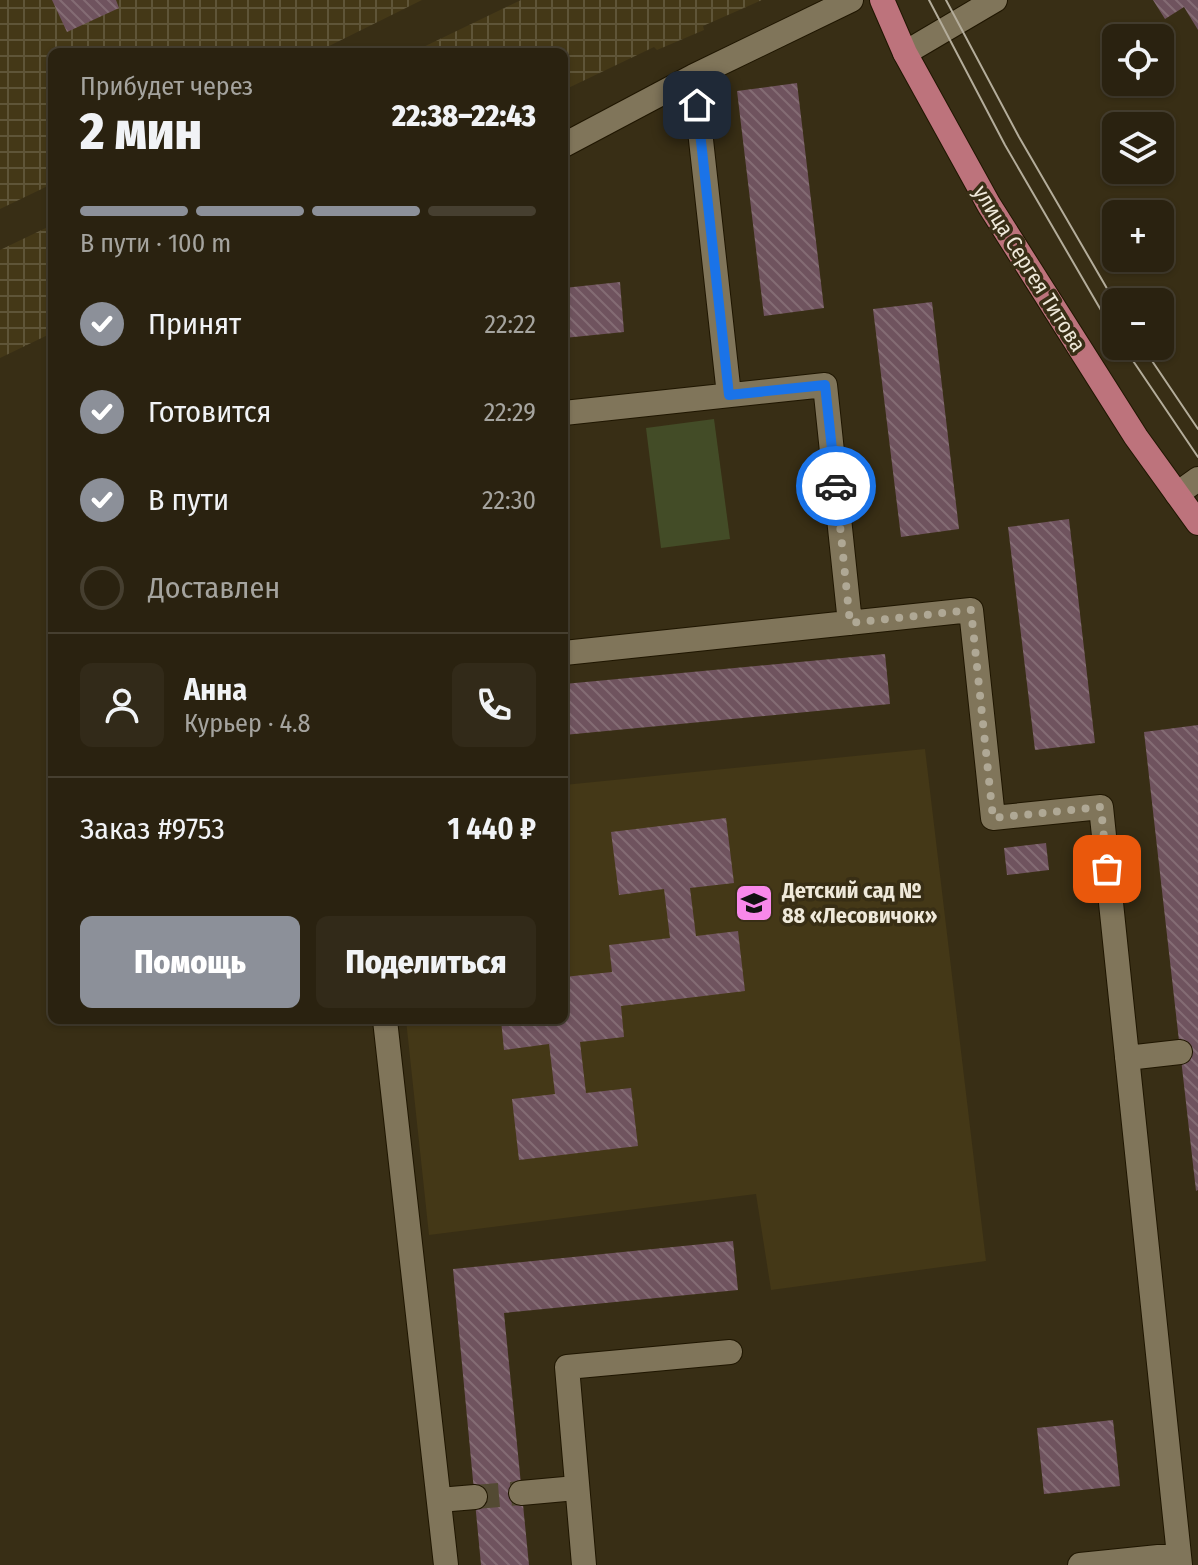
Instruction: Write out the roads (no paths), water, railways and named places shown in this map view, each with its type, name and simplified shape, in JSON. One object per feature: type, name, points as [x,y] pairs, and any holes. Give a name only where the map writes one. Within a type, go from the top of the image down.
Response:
[{"type":"main road","name":"улица Сергея Титова","points":[[882,0],[905,53],[989,205],[1136,437],[1198,523]]},
{"type":"lane","points":[[568,143],[694,76],[851,0]]},
{"type":"lane","points":[[905,53],[995,0]]},
{"type":"lane","points":[[694,76],[729,395]]},
{"type":"lane","points":[[568,413],[825,385],[850,623]]},
{"type":"lane","points":[[1177,494],[1198,479]]},
{"type":"lane","points":[[568,653],[971,610],[993,818],[1101,807],[1179,1560],[1080,1565]]},
{"type":"lane","points":[[385,1024],[446,1565]]},
{"type":"lane","points":[[1127,1058],[1180,1052]]},
{"type":"lane","points":[[584,1565],[567,1367],[730,1352]]},
{"type":"lane","points":[[521,1493],[576,1488]]},
{"type":"lane","points":[[439,1500],[475,1497]]},
{"type":"tunnel","points":[[475,1497],[521,1493]]},
{"type":"tram line","points":[[929,0],[1005,145],[1102,312]]},
{"type":"tram line","points":[[946,0],[1019,137],[1107,288]]},
{"type":"tram line","points":[[1132,360],[1198,457]]},
{"type":"tram line","points":[[1151,360],[1198,429]]},
{"type":"place","name":"Детский сад № 88 «Лесовичок»","points":[[754,903]]}]
